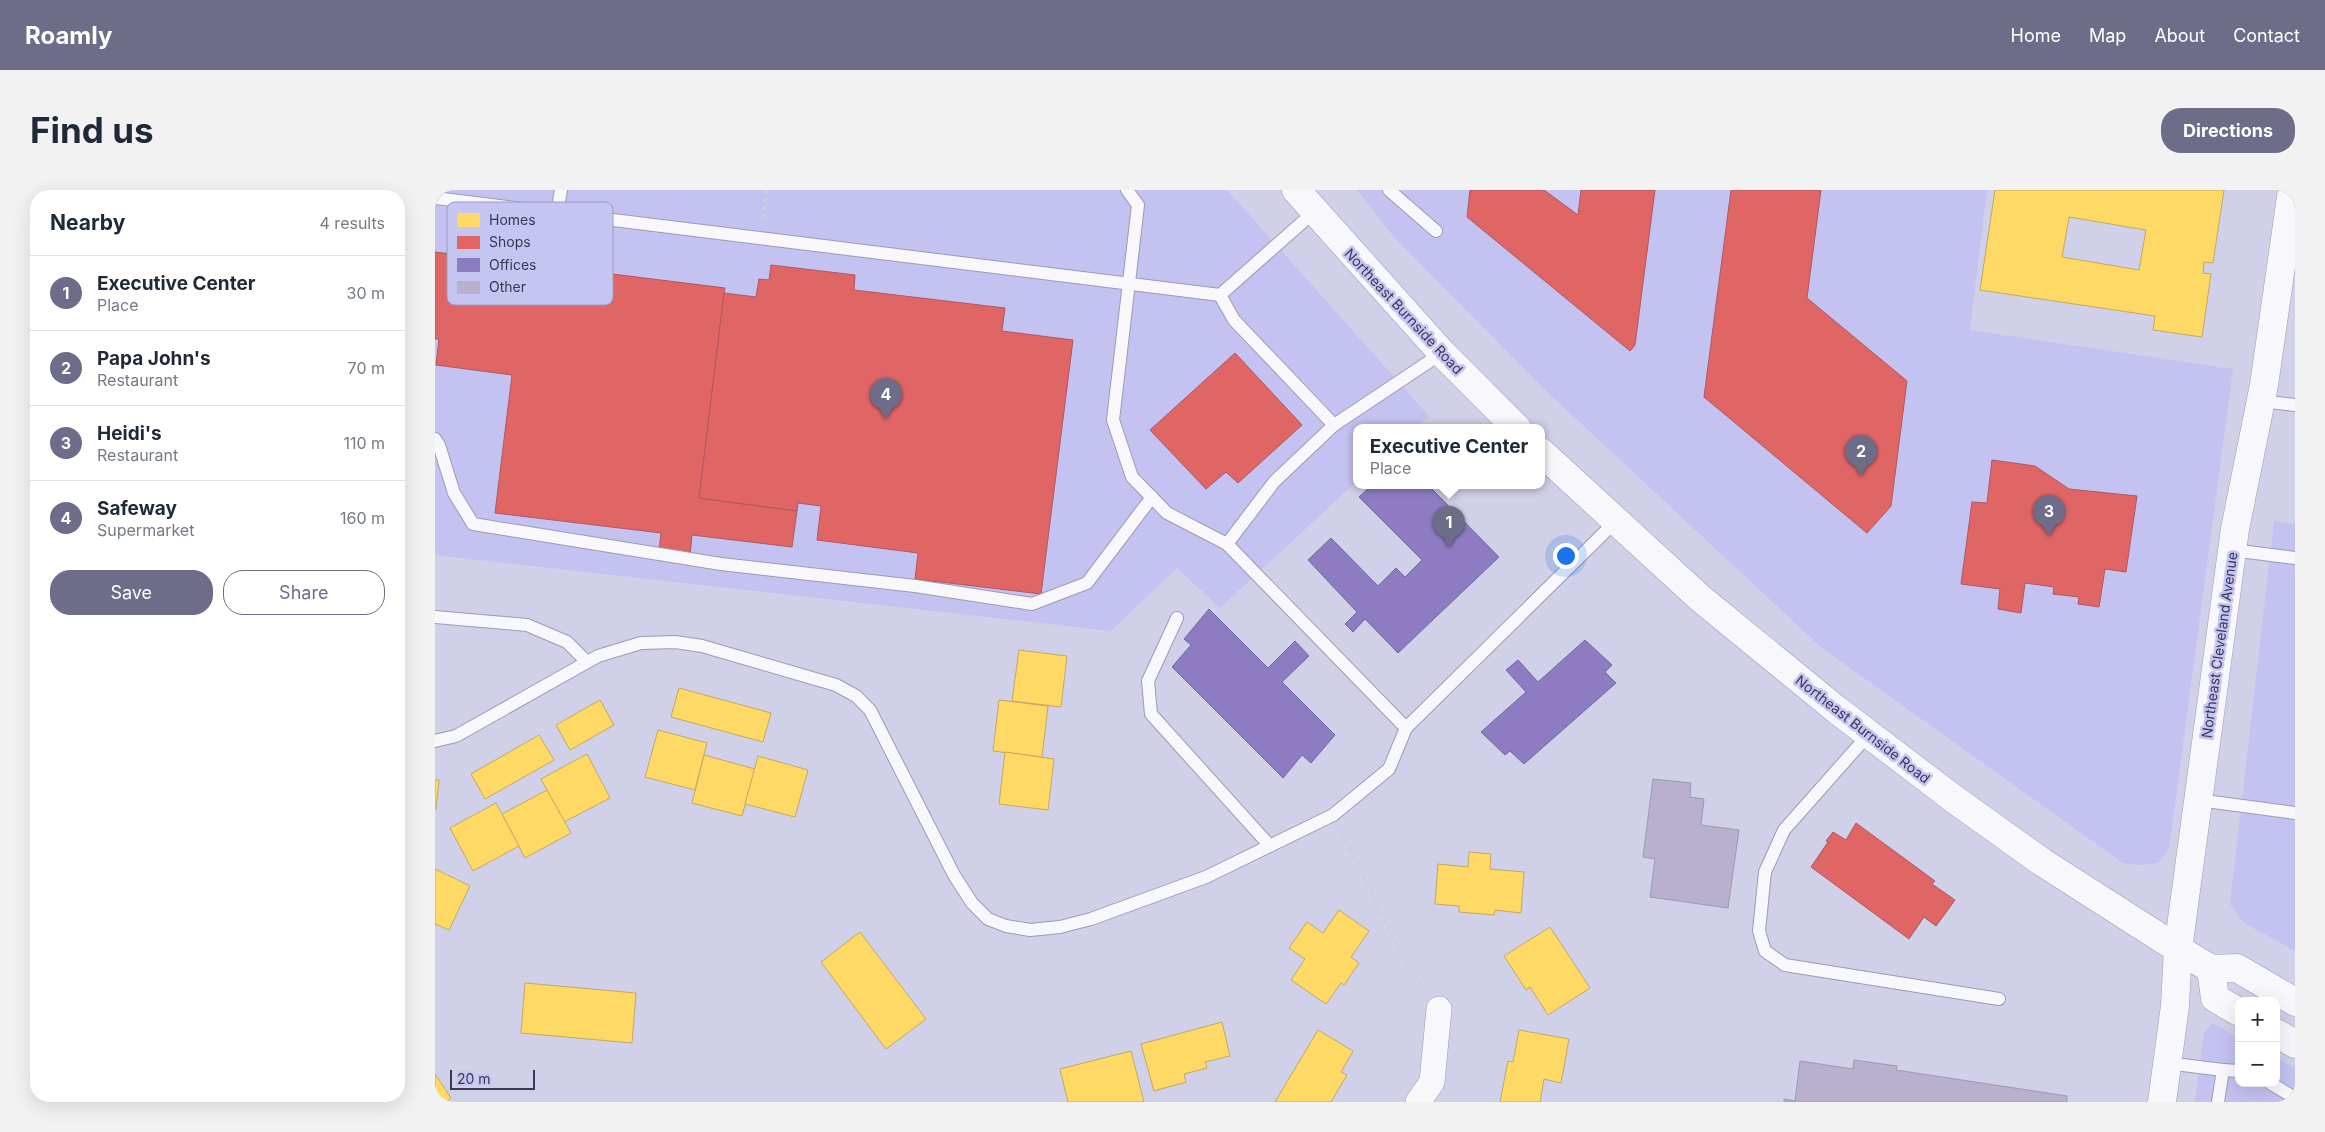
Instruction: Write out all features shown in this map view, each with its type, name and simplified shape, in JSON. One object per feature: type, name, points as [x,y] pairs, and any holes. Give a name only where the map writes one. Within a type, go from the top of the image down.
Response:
[{"type":"main road","name":"Northeast Burnside Road","points":[[1296,190],[1441,353],[1513,424]]},
{"type":"main road","name":"Northeast Cleveland Avenue","points":[[2162,1102],[2175,1006],[2178,949],[2232,550],[2261,401],[2292,190]]},
{"type":"main road","name":"Northeast Burnside Road","points":[[1545,456],[1700,598],[1869,734],[1954,799],[2042,862],[2211,969]]},
{"type":"main road","points":[[2235,1010],[2215,998],[2211,969],[2237,968],[2295,1002]]},
{"type":"main road","points":[[2280,1035],[2295,1044]]},
{"type":"street","points":[[1418,1102],[1432,1082],[1439,1009]]},
{"type":"lane","points":[[1127,190],[1138,205],[1113,420],[1131,477],[1167,513],[1227,544],[1405,728]]},
{"type":"lane","points":[[1389,190],[1435,231]]},
{"type":"lane","points":[[435,198],[468,202]]},
{"type":"lane","points":[[613,220],[1220,295],[1314,212]]},
{"type":"lane","points":[[1220,295],[1234,320],[1334,425]]},
{"type":"lane","points":[[1227,544],[1274,482],[1334,425],[1441,353]]},
{"type":"lane","points":[[2261,401],[2295,405]]},
{"type":"lane","points":[[435,439],[439,445],[454,494],[473,524],[633,548],[721,564],[915,586],[1032,604],[1087,583],[1152,497]]},
{"type":"lane","points":[[435,741],[456,736],[587,662],[620,648],[641,643],[675,642],[702,646],[827,682],[856,696],[871,710],[954,875],[971,903],[989,919],[1006,926],[1030,930],[1060,927],[1091,919],[1206,876],[1333,815],[1389,769],[1405,728],[1615,522]]},
{"type":"lane","points":[[2232,550],[2295,558]]},
{"type":"lane","points":[[435,617],[527,625],[567,642],[587,662]]},
{"type":"lane","points":[[1177,618],[1148,681],[1151,714],[1270,846]]},
{"type":"lane","points":[[1869,734],[1784,830],[1765,872],[1759,931],[1765,951],[1785,965],[1999,999]]},
{"type":"lane","points":[[2198,800],[2295,813]]},
{"type":"lane","points":[[2167,1063],[2235,1071]]},
{"type":"lane","points":[[2218,1102],[2223,1070]]},
{"type":"lane","points":[[2277,1087],[2295,1098]]},
{"type":"path","points":[[761,238],[767,190]]},
{"type":"path","points":[[1333,815],[1406,964],[1439,1009]]},
{"type":"shaded area","points":[[435,190],[1227,190],[1429,416],[1420,424],[1353,424],[1353,485],[1220,608],[1177,568],[1111,631],[435,555]]},
{"type":"shaded area","points":[[1357,190],[1987,190],[1970,330],[2233,369],[2169,849],[2158,863],[2141,865],[2123,863],[1822,648],[1542,387],[1394,237]]},
{"type":"shaded area","points":[[2274,521],[2295,524],[2295,951],[2244,923],[2230,904]]},
{"type":"shaded area","points":[[2213,1023],[2235,1036],[2235,1087],[2280,1087],[2280,1060],[2295,1068],[2295,1102],[2195,1102],[2204,1033]]},
{"type":"building: Homes","points":[[1995,190],[2224,190],[2213,263],[2204,262],[2203,273],[2211,274],[2202,337],[2153,330],[2155,316],[1980,290]],"holes":[[[2069,217],[2146,230],[2139,270],[2062,257]]]},
{"type":"building: Homes","points":[[1019,650],[1067,656],[1061,707],[1012,701]]},
{"type":"building: Homes","points":[[679,688],[771,713],[763,742],[671,717]]},
{"type":"building: Homes","points":[[600,700],[614,725],[570,750],[556,725]]},
{"type":"building: Homes","points":[[999,700],[1048,706],[1042,757],[993,751]]},
{"type":"building: Homes","points":[[658,730],[707,743],[695,790],[645,777]]},
{"type":"building: Homes","points":[[539,735],[554,760],[485,799],[471,774]]},
{"type":"building: Homes","points":[[1005,752],[1054,759],[1048,810],[999,804]]},
{"type":"building: Homes","points":[[587,754],[610,798],[564,822],[541,779]]},
{"type":"building: Homes","points":[[704,755],[755,769],[742,816],[692,803]]},
{"type":"building: Homes","points":[[758,756],[808,770],[795,817],[745,804]]},
{"type":"building: Homes","points":[[435,780],[439,780],[436,809],[435,809]]},
{"type":"building: Homes","points":[[547,790],[571,833],[525,858],[502,814]]},
{"type":"building: Homes","points":[[496,803],[519,846],[473,871],[450,828]]},
{"type":"building: Homes","points":[[1469,852],[1491,854],[1490,869],[1524,872],[1521,913],[1495,910],[1494,915],[1459,912],[1459,906],[1435,904],[1438,864],[1468,867]]},
{"type":"building: Homes","points":[[435,869],[470,886],[449,930],[435,924]]},
{"type":"building: Homes","points":[[1339,910],[1369,931],[1351,957],[1359,963],[1344,985],[1341,983],[1326,1004],[1291,980],[1305,959],[1289,948],[1307,922],[1323,933]]},
{"type":"building: Homes","points":[[1550,927],[1590,988],[1548,1015],[1530,987],[1526,990],[1504,956]]},
{"type":"building: Homes","points":[[860,932],[926,1019],[886,1049],[821,962]]},
{"type":"building: Homes","points":[[525,983],[636,993],[632,1043],[521,1033]]},
{"type":"building: Homes","points":[[1222,1022],[1230,1056],[1205,1062],[1207,1068],[1184,1074],[1186,1082],[1154,1091],[1141,1044]]},
{"type":"building: Homes","points":[[1318,1030],[1353,1051],[1341,1072],[1347,1075],[1331,1102],[1275,1102]]},
{"type":"building: Homes","points":[[1519,1030],[1569,1039],[1561,1083],[1544,1079],[1540,1102],[1500,1102],[1508,1061],[1513,1062]]},
{"type":"building: Homes","points":[[1131,1051],[1144,1102],[1068,1102],[1060,1069]]},
{"type":"building: Homes","points":[[435,1074],[451,1098],[446,1102],[435,1102]]},
{"type":"building: Shops","points":[[1470,190],[1544,190],[1578,215],[1581,190],[1655,190],[1635,345],[1630,351],[1467,217]]},
{"type":"building: Shops","points":[[1731,190],[1821,190],[1807,298],[1907,381],[1891,506],[1867,533],[1704,397]]},
{"type":"building: Shops","points":[[435,252],[447,253],[447,305],[613,305],[613,274],[725,288],[699,498],[797,511],[792,547],[692,535],[690,555],[659,552],[661,533],[495,513],[512,375],[436,365],[439,339],[435,339]]},
{"type":"building: Shops","points":[[771,265],[855,275],[854,290],[1005,308],[1002,331],[1073,340],[1041,594],[915,579],[918,553],[817,540],[821,506],[798,503],[797,511],[699,498],[724,293],[756,297],[759,279],[769,280]]},
{"type":"building: Shops","points":[[1235,353],[1302,425],[1238,483],[1226,472],[1206,489],[1150,430]]},
{"type":"building: Shops","points":[[1992,460],[2035,466],[2069,489],[2137,496],[2126,572],[2105,569],[2099,607],[2078,604],[2079,597],[2053,594],[2054,587],[2025,583],[2021,613],[1998,609],[2000,589],[1961,584],[1972,502],[1987,503]]},
{"type":"building: Shops","points":[[1856,823],[1935,881],[1932,884],[1955,900],[1936,926],[1924,917],[1909,939],[1811,867],[1833,832],[1846,840]]},
{"type":"building: Offices","points":[[1368,489],[1432,489],[1499,557],[1398,653],[1365,619],[1353,632],[1345,624],[1357,612],[1308,560],[1331,538],[1378,586],[1396,568],[1405,577],[1422,560],[1359,497]]},
{"type":"building: Offices","points":[[1209,609],[1268,668],[1295,641],[1309,656],[1282,682],[1335,735],[1311,763],[1302,755],[1283,778],[1172,667],[1191,645],[1184,639]]},
{"type":"building: Offices","points":[[1585,640],[1612,665],[1605,672],[1616,683],[1524,764],[1510,751],[1505,755],[1481,732],[1526,692],[1506,670],[1518,660],[1538,682]]},
{"type":"building: Other","points":[[1653,779],[1691,783],[1690,797],[1704,799],[1701,825],[1739,830],[1728,908],[1650,897],[1655,859],[1643,857]]},
{"type":"building: Other","points":[[1854,1060],[1897,1066],[1896,1070],[2067,1096],[2067,1102],[1784,1102],[1784,1099],[1795,1101],[1800,1061],[1853,1069]]},
{"type":"place","name":"Safeway","points":[[886,419]]},
{"type":"place","name":"Papa John's","points":[[1861,476]]},
{"type":"place","name":"Heidi's","points":[[2049,536]]},
{"type":"place","name":"Executive Center","points":[[1449,547]]}]
